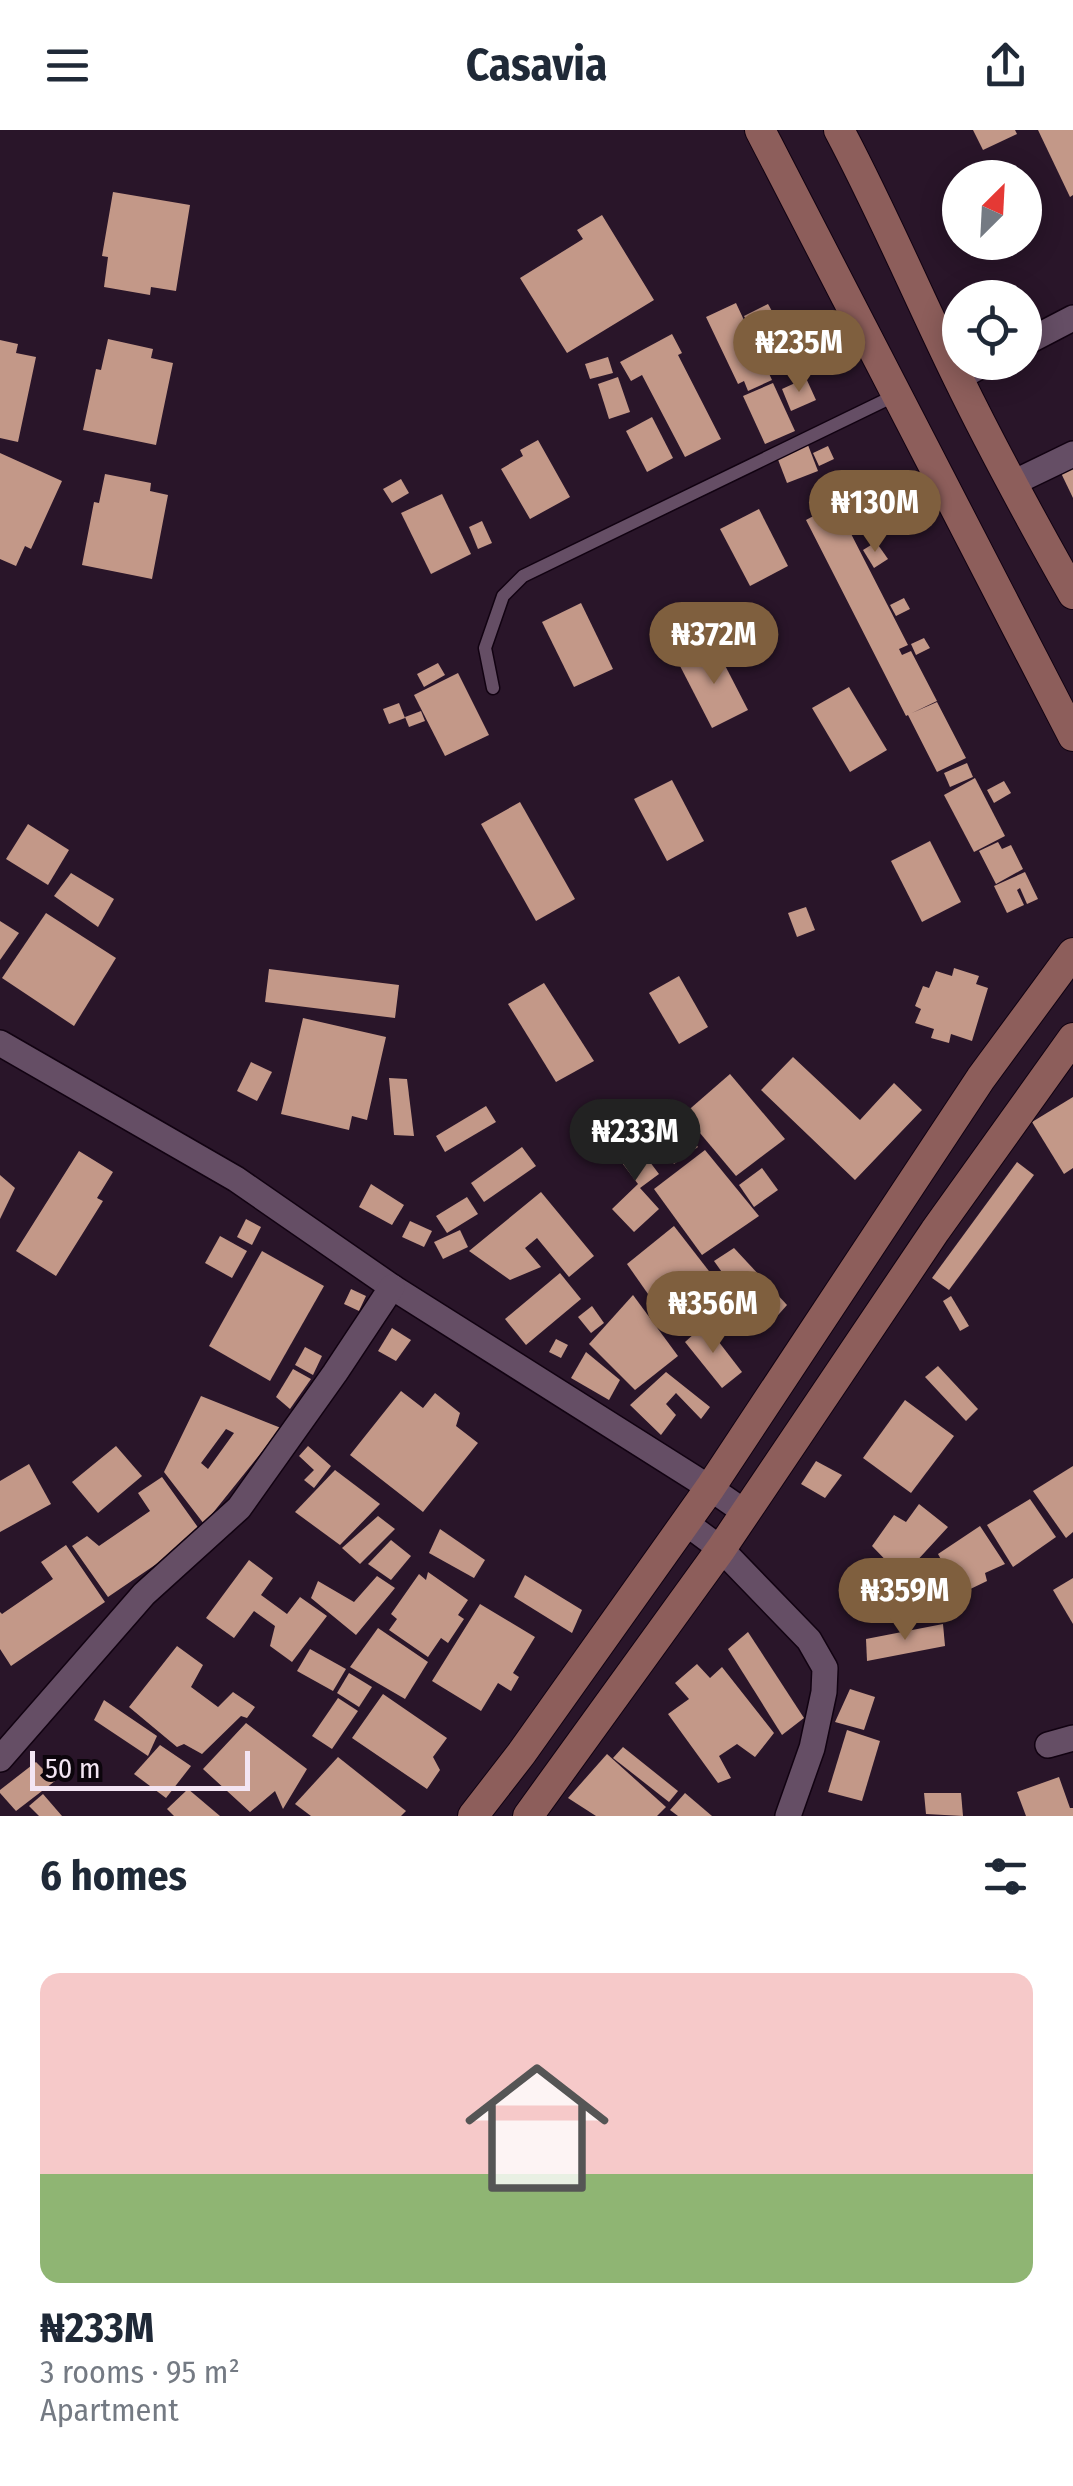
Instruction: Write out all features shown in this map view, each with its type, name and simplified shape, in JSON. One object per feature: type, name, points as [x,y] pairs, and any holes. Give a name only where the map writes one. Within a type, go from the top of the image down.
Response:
[{"type":"street","points":[[760,130],[1073,736]]},
{"type":"street","points":[[839,130],[942,344]]},
{"type":"street","points":[[1042,334],[1073,318]]},
{"type":"street","points":[[959,380],[1011,484],[1073,594]]},
{"type":"street","points":[[1011,484],[1073,454]]},
{"type":"street","points":[[474,1816],[686,1523],[981,1078],[1073,953]]},
{"type":"street","points":[[528,1816],[721,1549],[935,1231],[1073,1038]]},
{"type":"street","points":[[0,1043],[236,1179],[392,1286],[746,1513]]},
{"type":"street","points":[[0,1759],[144,1594],[240,1508],[392,1286]]},
{"type":"street","points":[[686,1523],[721,1549],[809,1640],[825,1668],[812,1748],[788,1816]]},
{"type":"lane","points":[[493,688],[485,648],[503,596],[523,576],[898,394]]},
{"type":"building","points":[[973,130],[1015,130],[1017,134],[983,150]]},
{"type":"building","points":[[1038,130],[1073,130],[1070,197]]},
{"type":"building","points":[[113,192],[190,205],[176,291],[151,287],[150,295],[104,287],[108,257],[102,256]]},
{"type":"building","points":[[602,215],[654,300],[567,353],[520,278],[583,239],[577,230]]},
{"type":"building","points":[[736,303],[772,380],[748,391],[744,381],[738,384],[706,317]]},
{"type":"building","points":[[768,304],[778,322],[754,335],[744,316]]},
{"type":"building","points":[[672,334],[682,353],[678,355],[721,439],[685,457],[642,375],[631,381],[620,362]]},
{"type":"building","points":[[108,339],[153,349],[151,358],[173,363],[156,445],[83,430],[96,369],[101,370]]},
{"type":"building","points":[[0,340],[18,344],[16,353],[36,357],[18,442],[0,438]]},
{"type":"building","points":[[608,357],[613,373],[590,379],[585,364]]},
{"type":"building","points":[[618,377],[630,412],[609,419],[598,384]]},
{"type":"building","points":[[806,378],[816,400],[791,411],[782,389]]},
{"type":"building","points":[[773,383],[795,431],[765,444],[743,396]]},
{"type":"building","points":[[652,417],[673,458],[647,472],[626,431]]},
{"type":"building","points":[[538,440],[570,497],[530,519],[501,469],[523,456],[520,450]]},
{"type":"building","points":[[808,445],[818,471],[787,483],[777,457]]},
{"type":"building","points":[[828,446],[834,459],[819,466],[813,453]]},
{"type":"building","points":[[0,453],[62,481],[31,549],[25,546],[16,566],[0,559]]},
{"type":"building","points":[[1073,467],[1073,498],[1061,473]]},
{"type":"building","points":[[105,474],[151,483],[150,491],[168,495],[152,579],[82,565],[94,502],[99,503]]},
{"type":"building","points":[[401,479],[409,493],[392,503],[383,489]]},
{"type":"building","points":[[856,493],[867,513],[846,524],[908,645],[899,649],[902,655],[911,651],[937,701],[912,713],[937,702],[966,758],[937,772],[806,520]]},
{"type":"building","points":[[442,494],[471,554],[431,574],[401,513]]},
{"type":"building","points":[[759,509],[788,566],[750,586],[720,529]]},
{"type":"building","points":[[482,521],[492,543],[478,549],[469,527]]},
{"type":"building","points":[[876,542],[888,559],[874,568],[863,550]]},
{"type":"building","points":[[904,598],[910,609],[896,616],[890,605]]},
{"type":"building","points":[[581,603],[613,669],[574,687],[542,622]]},
{"type":"building","points":[[924,638],[930,648],[916,655],[911,644]]},
{"type":"building","points":[[715,646],[748,710],[712,728],[679,664]]},
{"type":"building","points":[[438,663],[445,675],[424,687],[417,674]]},
{"type":"building","points":[[458,673],[489,735],[445,756],[414,695]]},
{"type":"building","points":[[849,687],[887,750],[850,772],[812,708]]},
{"type":"building","points":[[399,703],[405,718],[389,724],[383,709]]},
{"type":"building","points":[[421,711],[425,721],[409,727],[405,717]]},
{"type":"building","points":[[967,763],[973,777],[950,787],[944,773]]},
{"type":"building","points":[[975,778],[1005,836],[974,852],[944,795]]},
{"type":"building","points":[[672,780],[704,841],[667,861],[634,799]]},
{"type":"building","points":[[1004,781],[1011,793],[994,803],[987,790]]},
{"type":"building","points":[[520,802],[575,899],[536,921],[481,824]]},
{"type":"building","points":[[28,824],[69,850],[48,885],[6,859]]},
{"type":"building","points":[[930,841],[961,902],[922,922],[891,861]]},
{"type":"building","points":[[998,842],[1002,849],[1011,845],[1023,869],[996,884],[979,851]]},
{"type":"building","points":[[1025,872],[1038,899],[1027,904],[1020,888],[1017,890],[1024,905],[1007,913],[994,886]]},
{"type":"building","points":[[71,873],[114,899],[98,927],[54,896]]},
{"type":"building","points":[[806,907],[815,930],[797,937],[788,913]]},
{"type":"building","points":[[46,913],[116,958],[74,1026],[2,978]]},
{"type":"building","points":[[0,921],[19,933],[0,960]]},
{"type":"building","points":[[954,968],[979,976],[976,984],[988,988],[972,1041],[951,1034],[949,1043],[931,1038],[934,1029],[915,1023],[921,1009],[915,1006],[923,986],[929,988],[936,971],[952,976]]},
{"type":"building","points":[[269,969],[399,985],[395,1018],[265,1002]]},
{"type":"building","points":[[679,976],[708,1027],[679,1044],[649,993]]},
{"type":"building","points":[[544,983],[594,1061],[556,1082],[508,1004]]},
{"type":"building","points":[[303,1018],[386,1037],[367,1120],[352,1116],[349,1130],[281,1114]]},
{"type":"building","points":[[793,1057],[860,1120],[894,1083],[922,1110],[855,1180],[761,1090]]},
{"type":"building","points":[[251,1062],[272,1072],[257,1101],[237,1091]]},
{"type":"building","points":[[730,1074],[785,1139],[736,1176],[684,1114]]},
{"type":"building","points":[[389,1078],[407,1079],[414,1136],[394,1135]]},
{"type":"building","points":[[1073,1097],[1073,1168],[1064,1174],[1032,1122]]},
{"type":"building","points":[[486,1106],[496,1122],[445,1152],[436,1136]]},
{"type":"building","points":[[677,1120],[698,1147],[674,1164],[654,1138]]},
{"type":"building","points":[[628,1133],[659,1174],[640,1188],[659,1209],[634,1232],[612,1209],[638,1184],[610,1147]]},
{"type":"building","points":[[522,1147],[536,1166],[484,1202],[471,1183]]},
{"type":"building","points":[[705,1150],[759,1216],[702,1255],[654,1189]]},
{"type":"building","points":[[79,1151],[113,1172],[97,1198],[103,1201],[56,1276],[16,1251]]},
{"type":"building","points":[[1017,1162],[1034,1175],[949,1290],[932,1278]]},
{"type":"building","points":[[762,1168],[778,1190],[754,1207],[739,1185]]},
{"type":"building","points":[[0,1175],[15,1188],[0,1219]]},
{"type":"building","points":[[371,1184],[404,1205],[392,1225],[359,1207]]},
{"type":"building","points":[[541,1192],[594,1256],[569,1277],[537,1238],[525,1248],[541,1267],[510,1280],[469,1251]]},
{"type":"building","points":[[467,1197],[478,1214],[447,1233],[436,1216]]},
{"type":"building","points":[[246,1219],[261,1227],[252,1245],[237,1237]]},
{"type":"building","points":[[410,1221],[432,1231],[424,1247],[402,1237]]},
{"type":"building","points":[[674,1226],[726,1293],[676,1334],[627,1264]]},
{"type":"building","points":[[460,1230],[468,1247],[443,1259],[434,1242]]},
{"type":"building","points":[[220,1236],[247,1251],[232,1278],[205,1263]]},
{"type":"building","points":[[734,1248],[787,1305],[764,1331],[714,1261]]},
{"type":"building","points":[[262,1251],[324,1286],[270,1381],[209,1346]]},
{"type":"building","points":[[560,1273],[581,1299],[526,1345],[505,1319]]},
{"type":"building","points":[[351,1289],[366,1296],[359,1311],[344,1304]]},
{"type":"building","points":[[633,1295],[678,1356],[635,1390],[589,1344]]},
{"type":"building","points":[[951,1296],[969,1326],[960,1331],[943,1301]]},
{"type":"building","points":[[592,1306],[604,1323],[591,1333],[578,1317]]},
{"type":"building","points":[[705,1324],[742,1372],[722,1388],[685,1342]]},
{"type":"building","points":[[392,1328],[411,1340],[396,1361],[378,1351]]},
{"type":"building","points":[[556,1339],[568,1345],[561,1358],[549,1352]]},
{"type":"building","points":[[305,1347],[322,1356],[313,1375],[295,1365]]},
{"type":"building","points":[[586,1352],[620,1380],[609,1400],[571,1378]]},
{"type":"building","points":[[938,1366],[978,1409],[966,1421],[925,1377]]},
{"type":"building","points":[[293,1369],[311,1379],[290,1409],[276,1397]]},
{"type":"building","points":[[666,1372],[710,1407],[701,1419],[676,1393],[666,1404],[676,1415],[661,1435],[630,1405]]},
{"type":"building","points":[[401,1391],[423,1408],[435,1393],[460,1413],[456,1426],[478,1443],[423,1512],[350,1455]]},
{"type":"building","points":[[201,1396],[281,1428],[204,1524],[164,1472]],"holes":[[[226,1429],[234,1433],[208,1469],[201,1463]]]},
{"type":"building","points":[[905,1400],[954,1436],[911,1493],[863,1458]]},
{"type":"building","points":[[116,1446],[142,1476],[98,1513],[72,1482]]},
{"type":"building","points":[[308,1446],[331,1466],[314,1488],[304,1480],[314,1470],[299,1456]]},
{"type":"building","points":[[816,1461],[842,1475],[825,1498],[801,1484]]},
{"type":"building","points":[[29,1464],[51,1504],[0,1532],[0,1481]]},
{"type":"building","points":[[1073,1466],[1073,1532],[1066,1538],[1033,1491]]},
{"type":"building","points":[[335,1470],[380,1504],[340,1545],[295,1512]]},
{"type":"building","points":[[162,1477],[202,1533],[108,1597],[72,1546],[87,1536],[99,1546],[150,1511],[138,1493]]},
{"type":"building","points":[[1030,1499],[1056,1537],[1013,1567],[987,1525]]},
{"type":"building","points":[[919,1504],[948,1527],[902,1577],[872,1546],[894,1515],[906,1522]]},
{"type":"building","points":[[378,1516],[395,1529],[360,1564],[342,1548]]},
{"type":"building","points":[[980,1526],[1005,1564],[985,1573],[987,1581],[960,1594],[938,1554]]},
{"type":"building","points":[[440,1529],[485,1560],[474,1578],[429,1553]]},
{"type":"building","points":[[391,1540],[411,1556],[391,1580],[368,1564]]},
{"type":"building","points":[[66,1545],[105,1602],[11,1666],[0,1649],[0,1612],[53,1579],[41,1562]]},
{"type":"building","points":[[249,1560],[273,1578],[261,1595],[287,1614],[300,1597],[327,1616],[292,1662],[270,1646],[275,1626],[254,1611],[234,1638],[206,1618]]},
{"type":"building","points":[[428,1572],[468,1600],[458,1615],[464,1619],[448,1643],[441,1638],[428,1657],[389,1630],[397,1619],[391,1614],[419,1574],[426,1580]]},
{"type":"building","points":[[525,1575],[582,1610],[572,1633],[514,1597]]},
{"type":"building","points":[[377,1576],[395,1588],[356,1635],[311,1598],[318,1581],[354,1602]]},
{"type":"building","points":[[1073,1578],[1073,1624],[1053,1590]]},
{"type":"building","points":[[480,1604],[535,1637],[513,1673],[519,1677],[511,1691],[498,1683],[481,1711],[432,1681]]},
{"type":"building","points":[[943,1624],[945,1646],[867,1661],[866,1639]]},
{"type":"building","points":[[378,1628],[428,1662],[405,1699],[350,1667]]},
{"type":"building","points":[[748,1632],[804,1718],[782,1735],[728,1649]]},
{"type":"building","points":[[177,1646],[203,1665],[191,1687],[218,1707],[233,1692],[255,1707],[202,1754],[184,1744],[177,1747],[129,1707]]},
{"type":"building","points":[[310,1649],[346,1669],[333,1691],[297,1671]]},
{"type":"building","points":[[697,1664],[710,1678],[722,1667],[774,1733],[755,1757],[737,1744],[719,1756],[731,1778],[718,1783],[668,1714],[689,1699],[675,1683]]},
{"type":"building","points":[[349,1673],[372,1687],[359,1707],[337,1693]]},
{"type":"building","points":[[850,1689],[875,1697],[864,1730],[835,1722]]},
{"type":"building","points":[[383,1694],[447,1738],[433,1757],[440,1770],[427,1789],[352,1738]]},
{"type":"building","points":[[338,1698],[358,1711],[332,1749],[312,1736]]},
{"type":"building","points":[[104,1700],[157,1736],[148,1756],[94,1720]]},
{"type":"building","points":[[246,1723],[307,1769],[283,1809],[275,1791],[250,1812],[203,1769]]},
{"type":"building","points":[[847,1730],[880,1741],[862,1801],[828,1792]]},
{"type":"building","points":[[160,1745],[191,1766],[166,1798],[134,1774]]},
{"type":"building","points":[[623,1747],[678,1791],[669,1802],[613,1758]]},
{"type":"building","points":[[607,1754],[666,1807],[657,1816],[596,1816],[568,1798]]},
{"type":"building","points":[[338,1757],[406,1811],[401,1816],[311,1816],[295,1804]]},
{"type":"building","points":[[36,1762],[55,1781],[16,1811],[0,1790]]},
{"type":"building","points":[[1059,1777],[1073,1816],[1026,1816],[1017,1792]]},
{"type":"building","points":[[188,1789],[220,1816],[174,1816],[167,1809]]},
{"type":"building","points":[[685,1793],[712,1816],[678,1816],[670,1810]]},
{"type":"building","points":[[924,1793],[961,1793],[963,1816],[926,1814]]},
{"type":"building","points":[[43,1794],[62,1816],[39,1816],[29,1806]]}]
